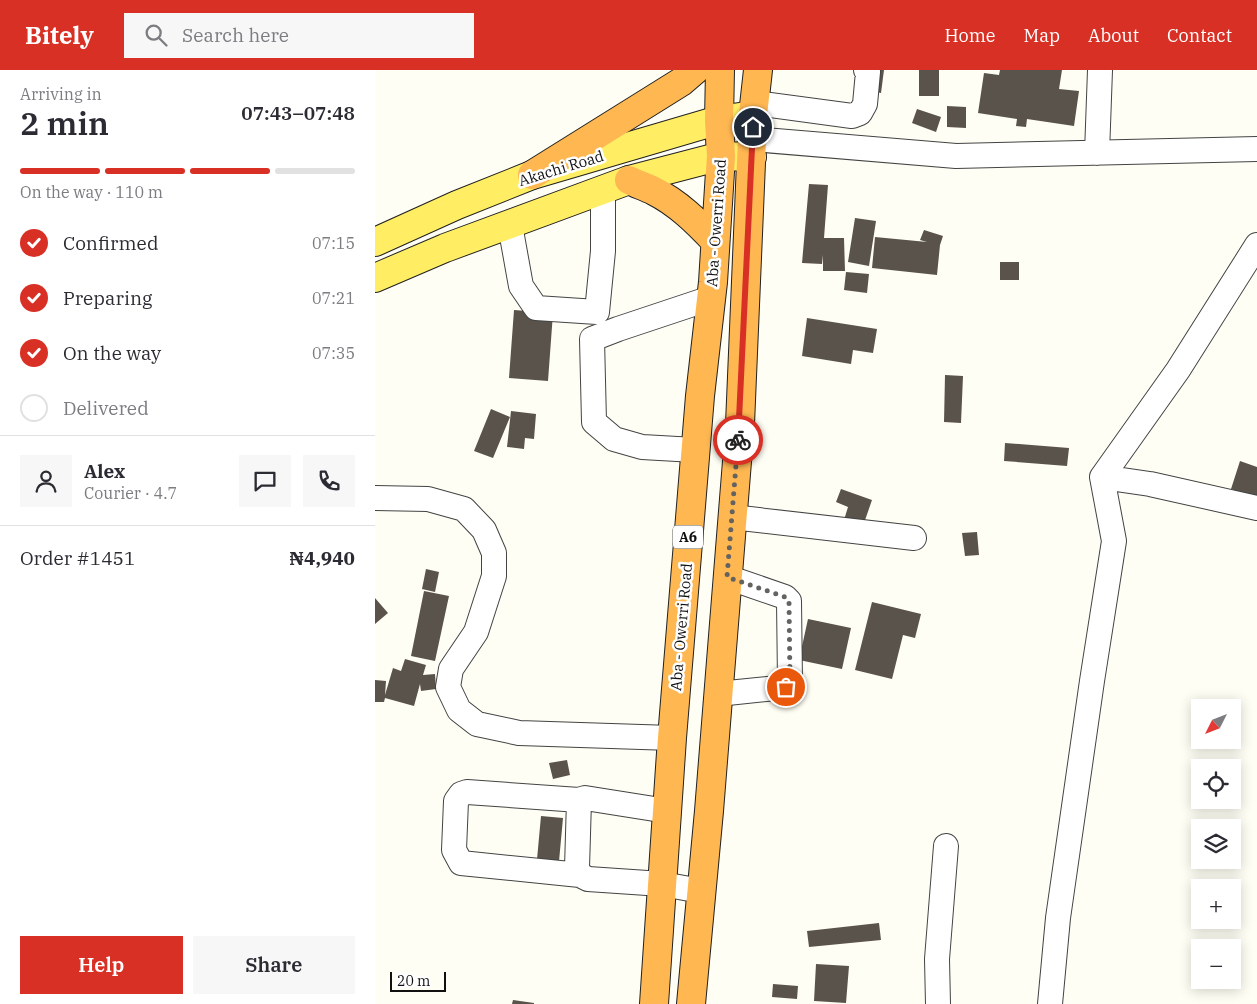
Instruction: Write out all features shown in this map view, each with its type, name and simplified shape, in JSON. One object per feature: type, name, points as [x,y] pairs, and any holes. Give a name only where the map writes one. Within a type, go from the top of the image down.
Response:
[{"type":"highway","points":[[532,175],[681,82],[695,70]]},
{"type":"highway","name":"Aba - Owerri Road","points":[[654,1004],[672,738],[699,396],[711,298],[721,156],[719,120],[720,70]]},
{"type":"highway","name":"Aba - Owerri Road","points":[[691,1004],[740,424],[753,128],[758,70]]},
{"type":"highway","points":[[629,180],[671,201],[688,214],[715,241]]},
{"type":"main road","name":"Akachi Road","points":[[375,242],[457,205],[532,175],[719,120],[753,128]]},
{"type":"main road","points":[[375,278],[445,248],[629,180],[721,156],[753,128]]},
{"type":"street","points":[[753,128],[852,116],[860,113],[865,104],[868,72],[866,70]]},
{"type":"street","points":[[1097,153],[1100,70]]},
{"type":"street","points":[[753,128],[956,156],[1257,149]]},
{"type":"street","points":[[603,191],[603,251],[597,312],[592,340],[594,422],[614,440],[642,447],[695,450]]},
{"type":"street","points":[[510,224],[521,286],[536,308],[597,312]]},
{"type":"street","points":[[1050,1004],[1061,898],[1114,541],[1102,477],[1177,370],[1257,246]]},
{"type":"street","points":[[592,340],[618,329],[711,298]]},
{"type":"street","points":[[1102,477],[1150,484],[1257,508]]},
{"type":"street","points":[[375,498],[428,499],[464,509],[484,530],[494,553],[494,576],[486,606],[476,632],[451,669],[448,686],[459,710],[477,724],[519,733],[672,738]]},
{"type":"street","points":[[732,517],[914,538]]},
{"type":"street","points":[[717,694],[786,687],[790,682],[789,601],[785,597],[727,577]]},
{"type":"street","points":[[667,811],[585,798],[579,800],[467,792],[461,794],[456,801],[454,850],[461,863],[580,875],[588,879],[662,884],[701,891]]},
{"type":"street","points":[[579,800],[577,868],[580,875]]},
{"type":"street","points":[[938,1004],[937,959],[946,846]]},
{"type":"building","points":[[862,70],[884,70],[881,93],[859,89]]},
{"type":"building","points":[[919,70],[939,70],[939,96],[919,96]]},
{"type":"building","points":[[1000,70],[1062,70],[1059,89],[1079,91],[1074,126],[1027,119],[1026,127],[1016,126],[1017,119],[978,113],[984,73],[999,75]]},
{"type":"building","points":[[947,106],[966,107],[966,128],[947,127]]},
{"type":"building","points":[[917,109],[941,117],[936,132],[912,123]]},
{"type":"building","points":[[809,184],[828,185],[824,238],[844,238],[845,271],[823,271],[823,255],[822,264],[802,263]]},
{"type":"building","points":[[855,218],[876,221],[869,266],[848,262]]},
{"type":"building","points":[[924,230],[943,236],[940,245],[937,275],[872,268],[875,237],[927,242],[920,240]]},
{"type":"building","points":[[1000,262],[1019,262],[1019,280],[1000,280]]},
{"type":"building","points":[[846,272],[869,274],[867,293],[844,290]]},
{"type":"building","points":[[514,310],[553,313],[548,381],[509,378]]},
{"type":"building","points":[[807,318],[877,329],[873,353],[853,350],[851,364],[802,356]]},
{"type":"building","points":[[945,375],[963,376],[961,423],[944,422]]},
{"type":"building","points":[[491,409],[510,417],[493,458],[474,451]]},
{"type":"building","points":[[511,411],[536,414],[534,439],[525,438],[524,449],[507,447]]},
{"type":"building","points":[[1005,443],[1069,448],[1067,466],[1004,461]]},
{"type":"building","points":[[1240,461],[1257,467],[1257,498],[1231,489]]},
{"type":"building","points":[[841,489],[872,500],[863,526],[844,520],[848,507],[836,502]]},
{"type":"building","points":[[977,532],[979,555],[965,556],[962,533]]},
{"type":"building","points":[[426,569],[439,572],[435,592],[422,589]]},
{"type":"building","points":[[424,591],[449,596],[435,661],[411,656]]},
{"type":"building","points":[[375,598],[388,613],[375,624]]},
{"type":"building","points":[[872,602],[921,614],[915,638],[903,635],[892,679],[855,670]]},
{"type":"building","points":[[808,619],[851,628],[842,669],[799,660]]},
{"type":"building","points":[[405,659],[426,665],[423,675],[435,674],[436,689],[421,691],[420,684],[414,706],[385,698],[384,702],[375,702],[375,680],[386,681],[385,695],[393,668],[401,671]]},
{"type":"building","points":[[567,760],[570,775],[553,779],[549,763]]},
{"type":"building","points":[[541,816],[563,818],[557,883],[535,881]]},
{"type":"building","points":[[879,923],[881,940],[809,947],[807,931]]},
{"type":"building","points":[[816,964],[849,966],[846,1003],[814,1001]]},
{"type":"building","points":[[773,984],[798,986],[797,999],[772,997]]},
{"type":"building","points":[[513,1000],[534,1003],[534,1004],[512,1004]]},
{"type":"way so far","points":[[738,440],[727,577],[785,597],[789,601],[791,605],[790,682],[786,687]]},
{"type":"route","points":[[738,440],[753,127]]}]
